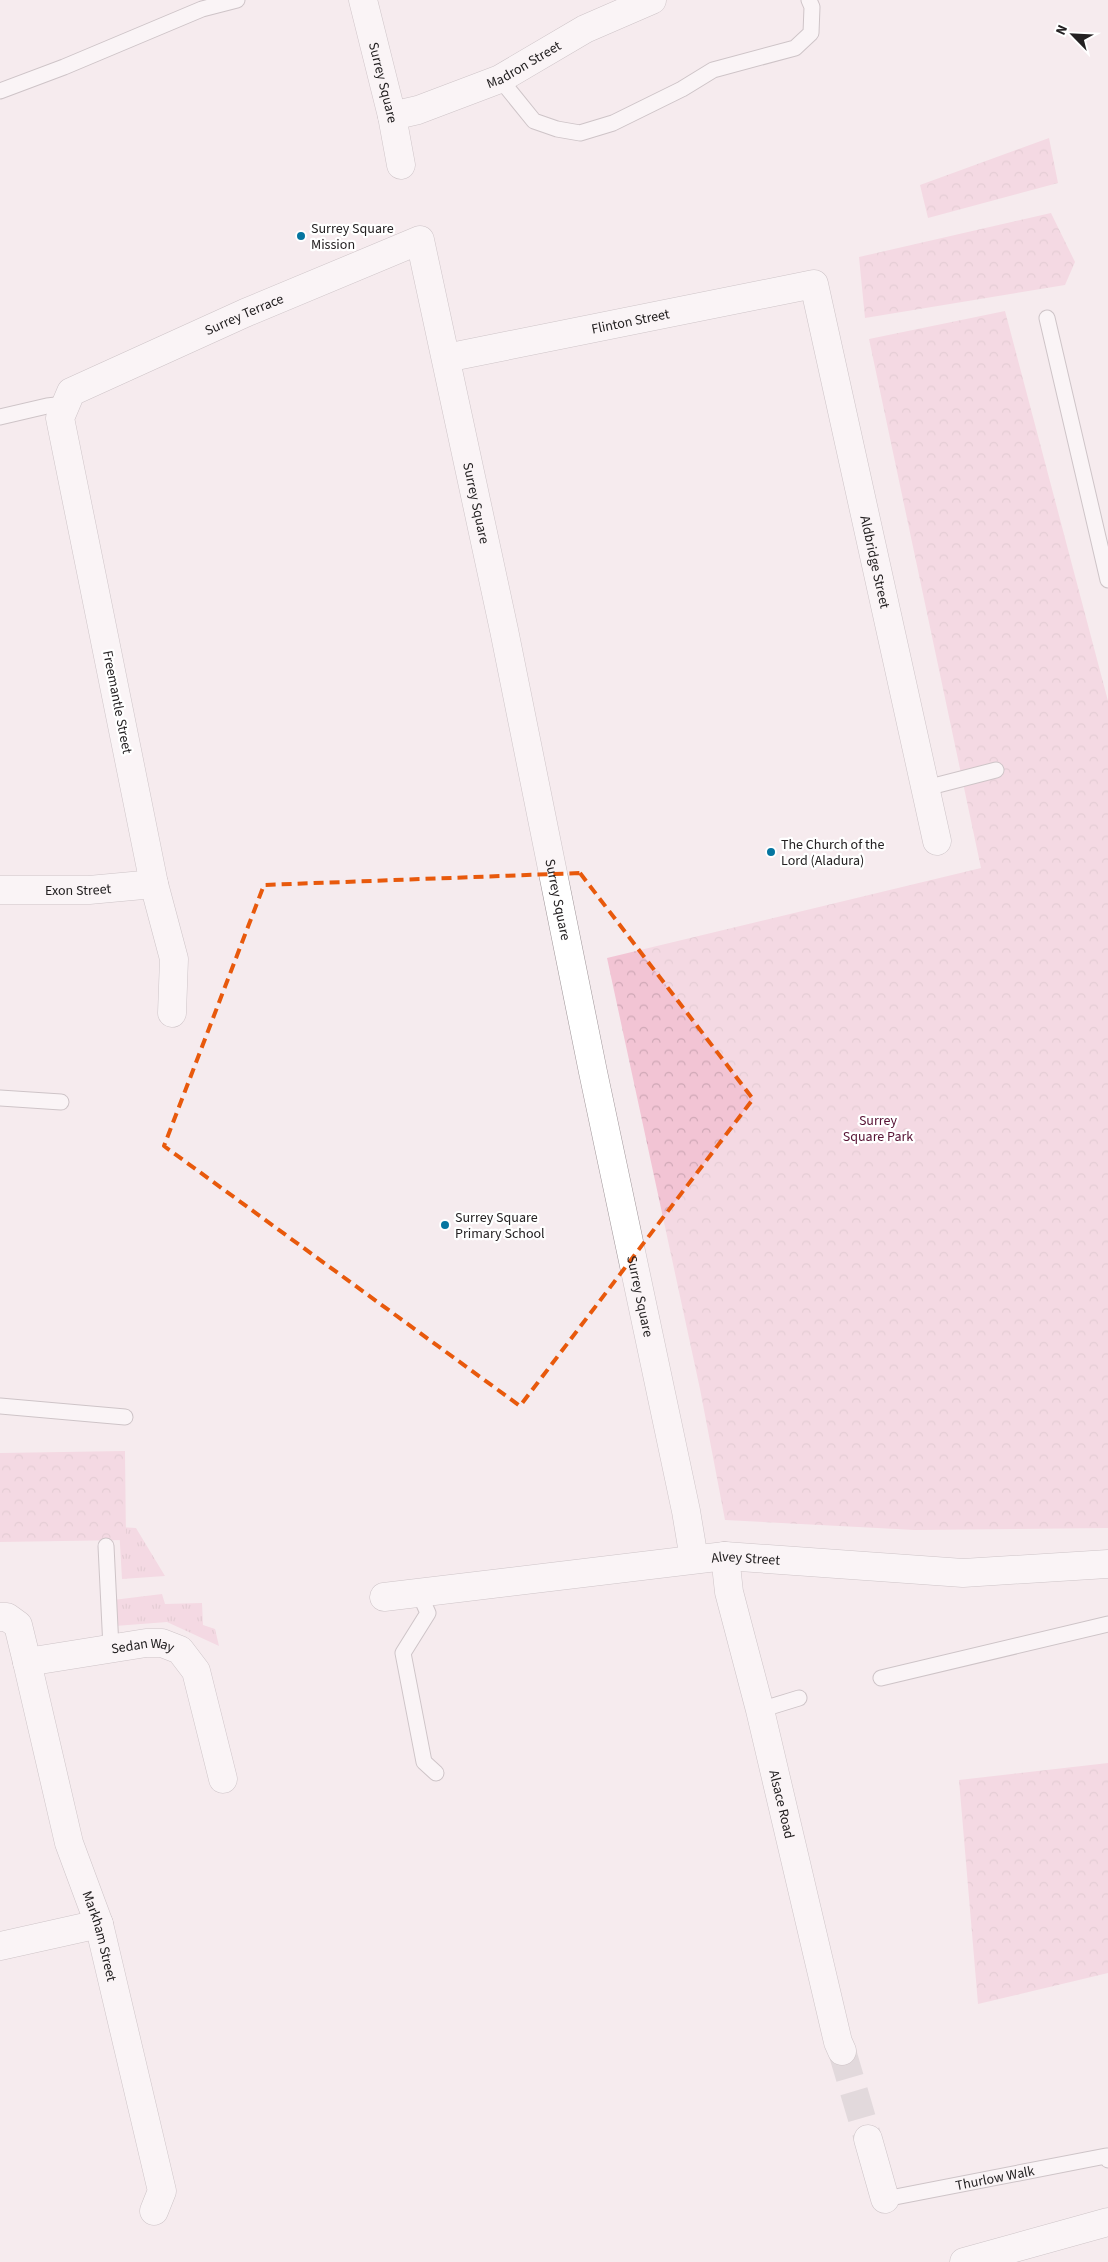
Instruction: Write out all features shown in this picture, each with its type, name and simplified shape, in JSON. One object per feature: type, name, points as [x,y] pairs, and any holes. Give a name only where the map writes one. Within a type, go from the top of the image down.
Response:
[{"type":"street","name":"Surrey Square","points":[[363,0],[392,116],[401,165]]},
{"type":"street","name":"Madron Street","points":[[392,116],[418,110],[500,78],[585,29],[652,0]]},
{"type":"street","name":"Surrey Square","points":[[420,240],[686,1511],[694,1559]]},
{"type":"street","name":"Surrey Terrace","points":[[68,398],[245,313],[420,240]]},
{"type":"street","name":"Flinton Street","points":[[446,358],[814,284]]},
{"type":"street","name":"Aldbridge Street","points":[[814,284],[937,841]]},
{"type":"street","name":"Freemantle Street","points":[[68,398],[60,418],[154,884],[174,959],[172,1013]]},
{"type":"street","name":"Exon Street","points":[[0,890],[89,890],[154,884]]},
{"type":"street","name":"Alvey Street","points":[[384,1597],[724,1556],[962,1573],[1108,1564]]},
{"type":"street","name":"Alsace Road","points":[[724,1556],[729,1592],[760,1710],[838,2042],[842,2051]]},
{"type":"street","points":[[0,1617],[7,1618],[18,1625],[27,1662]]},
{"type":"street","name":"Sedan Way","points":[[27,1662],[111,1648],[162,1643],[180,1650],[196,1671],[223,1779]]},
{"type":"street","name":"Markham Street","points":[[27,1662],[69,1843],[99,1924],[162,2191],[154,2211]]},
{"type":"street","points":[[0,1946],[99,1924]]},
{"type":"street","points":[[868,2139],[885,2199]]},
{"type":"street","points":[[964,2262],[1108,2222]]},
{"type":"lane","points":[[0,91],[64,67],[202,9],[238,0]]},
{"type":"lane","points":[[500,78],[534,122],[580,133],[613,123],[682,89],[713,70],[795,48],[812,33],[812,7],[810,0]]},
{"type":"lane","points":[[1047,318],[1108,580]]},
{"type":"lane","points":[[0,417],[47,406],[68,398]]},
{"type":"lane","points":[[926,788],[996,770]]},
{"type":"lane","points":[[0,1098],[61,1102]]},
{"type":"lane","points":[[0,1406],[125,1417]]},
{"type":"lane","points":[[106,1546],[111,1648]]},
{"type":"lane","points":[[420,1593],[428,1613],[403,1653],[424,1762],[436,1772]]},
{"type":"lane","points":[[881,1678],[1108,1624]]},
{"type":"lane","points":[[760,1710],[799,1698]]},
{"type":"lane","name":"Thurlow Walk","points":[[885,2199],[1107,2158]]},
{"type":"highlighted area","points":[[580,873],[753,1099],[520,1406],[164,1146],[264,885]]},
{"type":"green space","points":[[1049,138],[1058,183],[928,218],[920,185]]},
{"type":"green space","points":[[1051,213],[1075,262],[1065,285],[865,318],[859,257]]},
{"type":"green space","name":"Surrey Square Park","points":[[1005,311],[1108,701],[1108,1528],[915,1530],[725,1520],[700,1389],[607,958],[981,868],[869,339]]},
{"type":"green space","points":[[125,1451],[126,1540],[0,1542],[0,1453]]},
{"type":"green space","points":[[119,1527],[136,1528],[165,1576],[122,1579]]},
{"type":"green space","points":[[162,1594],[165,1604],[202,1603],[203,1625],[215,1629],[219,1646],[167,1622],[115,1626],[113,1600]]},
{"type":"green space","points":[[1108,1763],[1108,1973],[978,2004],[959,1780]]},
{"type":"tunnel","points":[[842,2051],[868,2139]]},
{"type":"place","name":"Surrey Square Mission","points":[[301,236]]},
{"type":"place","name":"The Church of the Lord (Aladura)","points":[[771,852]]},
{"type":"place","name":"Surrey Square Primary School","points":[[445,1225]]}]
